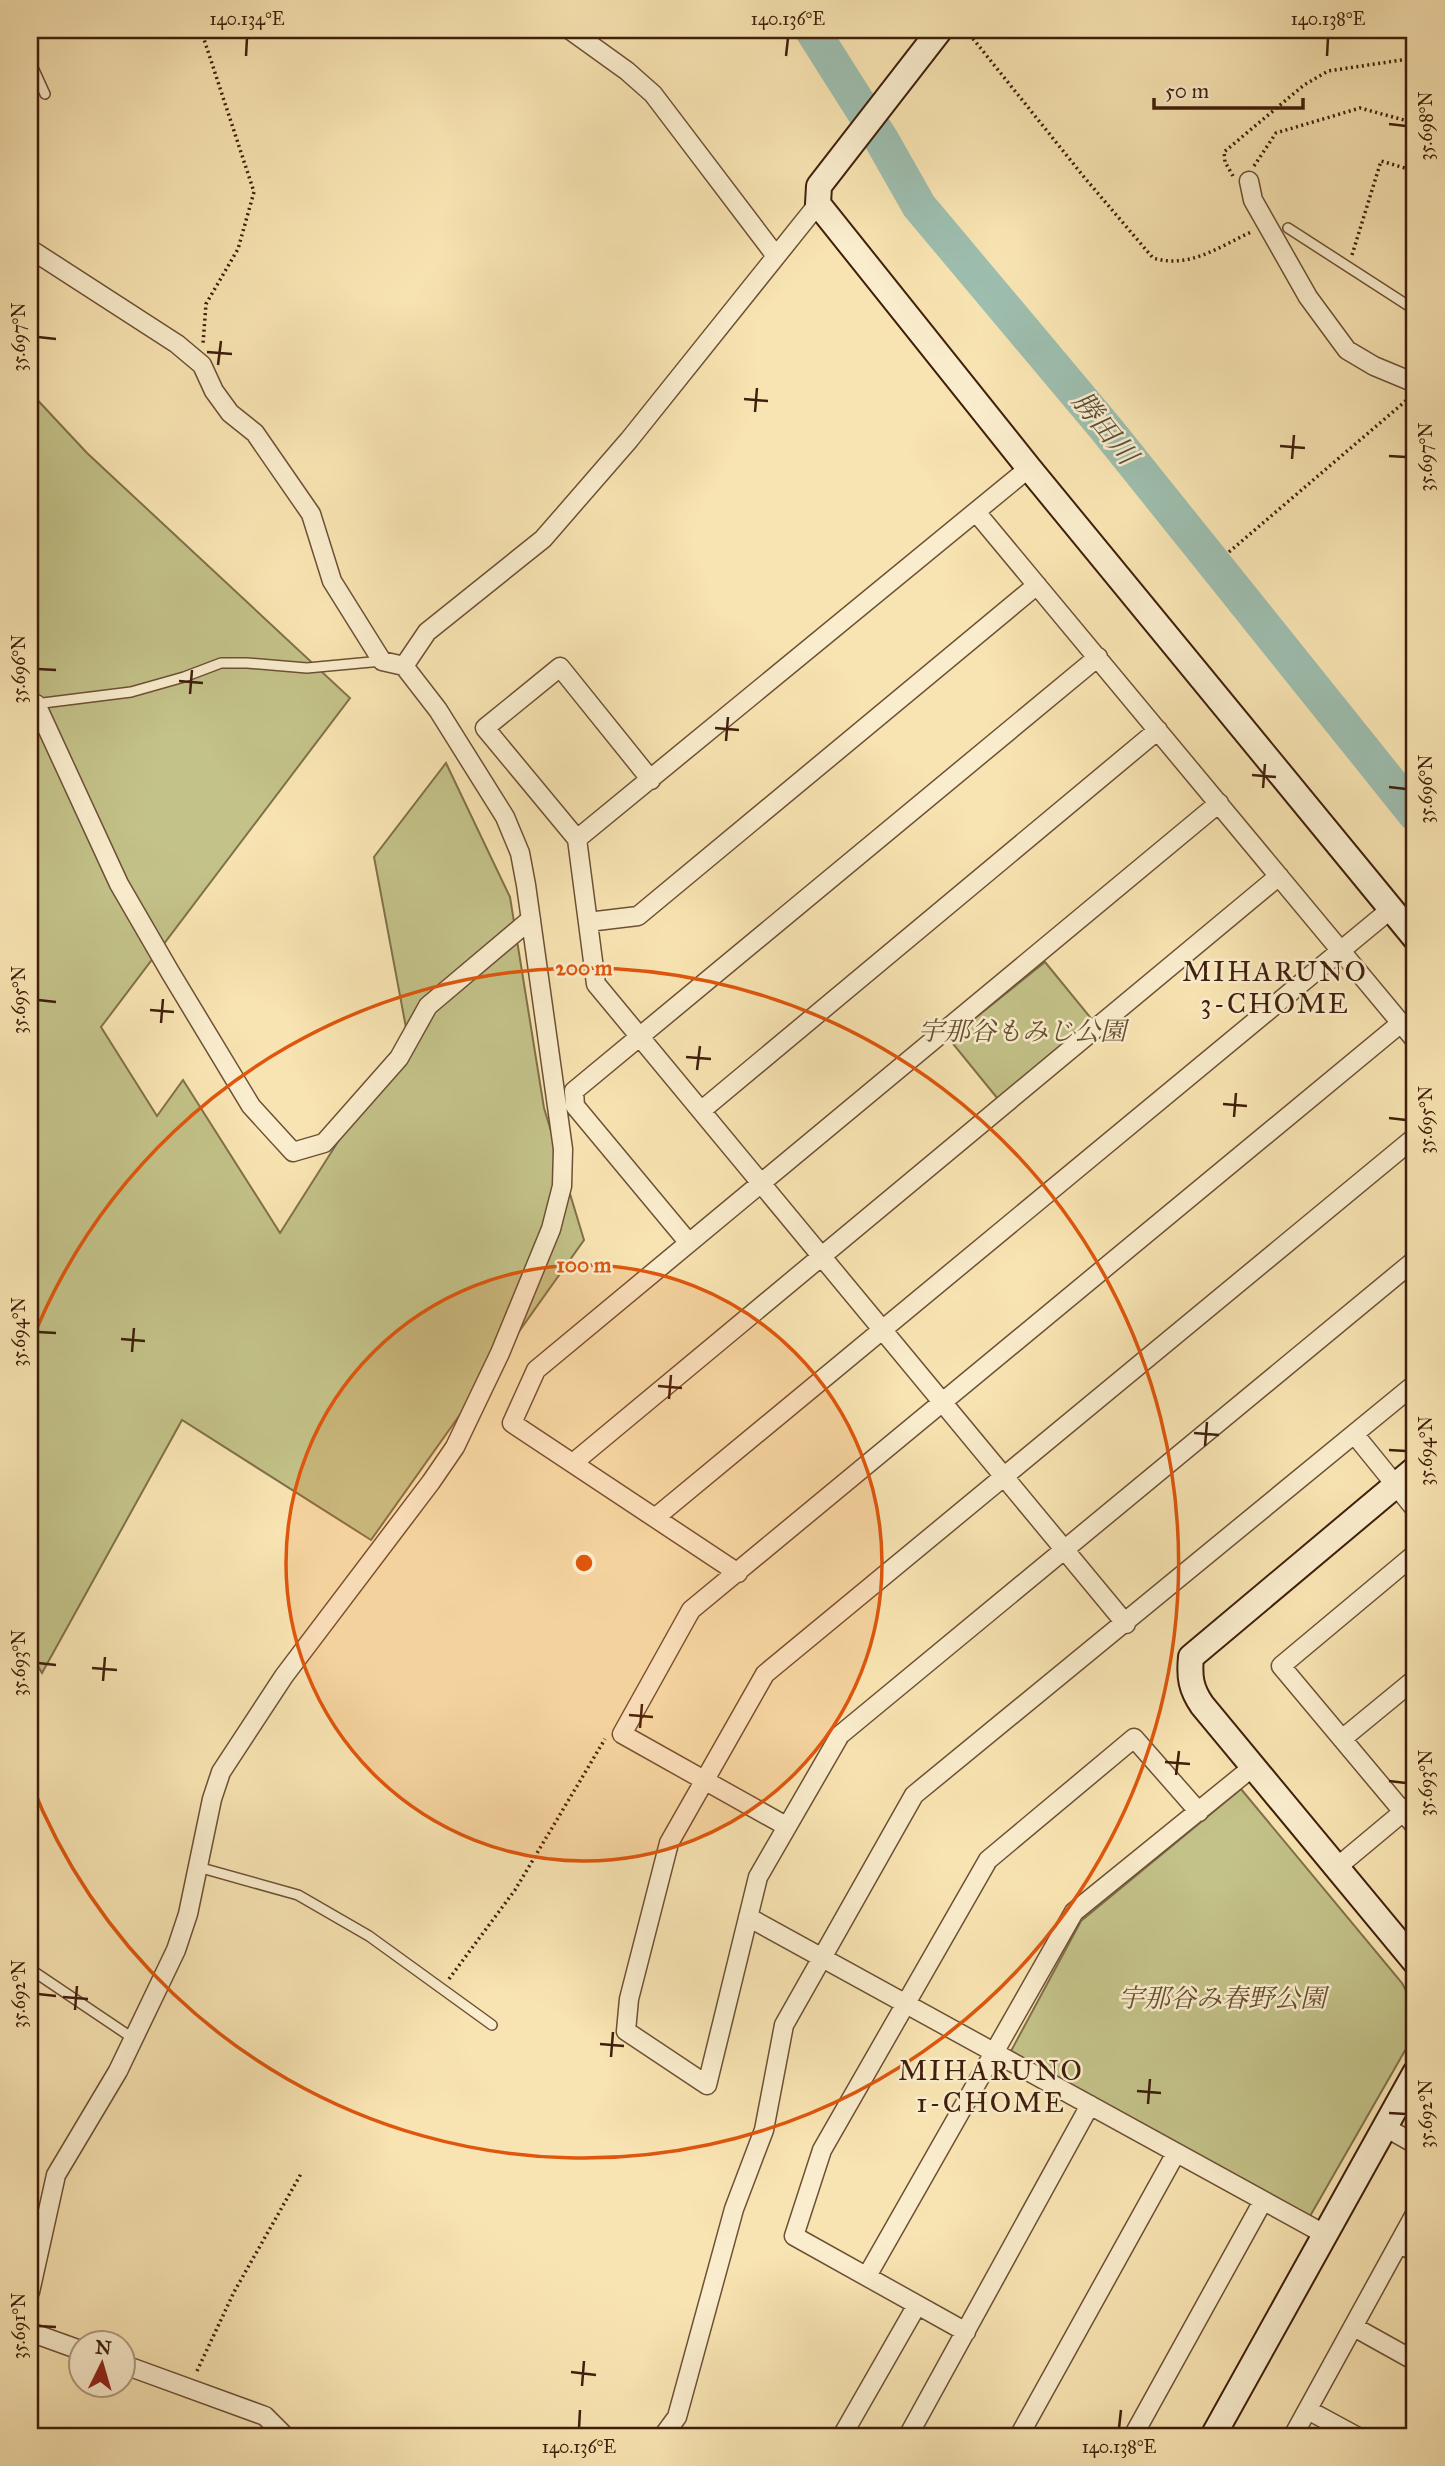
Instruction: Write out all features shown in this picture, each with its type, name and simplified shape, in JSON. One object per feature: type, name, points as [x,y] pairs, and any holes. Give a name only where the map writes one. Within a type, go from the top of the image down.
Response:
[{"type":"street","points":[[570,30],[627,71],[653,94],[776,256]]},
{"type":"street","points":[[404,666],[426,632],[543,539],[629,440],[818,204],[819,186],[940,30]]},
{"type":"street","points":[[1251,188],[1308,297],[1347,350],[1374,366],[1415,383]]},
{"type":"street","points":[[818,204],[1028,468],[1415,938]]},
{"type":"street","points":[[1268,225],[1287,228]]},
{"type":"street","points":[[30,248],[177,344],[202,365],[214,391],[230,412],[255,433],[311,514],[332,580],[382,662],[404,666],[438,710],[505,817],[520,853],[563,1149],[562,1186],[551,1229],[500,1353],[455,1447],[284,1676],[221,1772],[212,1799],[188,1914],[176,1950],[118,2071],[56,2175],[30,2292]]},
{"type":"street","points":[[577,839],[1028,468]]},
{"type":"street","points":[[976,512],[1415,1040]]},
{"type":"street","points":[[588,922],[638,916],[1037,584]]},
{"type":"street","points":[[689,1243],[575,1106],[574,1091],[1098,657]]},
{"type":"street","points":[[651,780],[560,667],[485,728],[577,839],[596,984],[1126,1624]]},
{"type":"street","points":[[33,704],[119,884],[170,972],[251,1106],[293,1152],[324,1143],[399,1058],[428,1006],[531,919]]},
{"type":"street","points":[[702,1110],[1158,730]]},
{"type":"street","points":[[738,1573],[512,1423],[536,1370],[1219,803]]},
{"type":"street","points":[[573,1463],[1279,877]]},
{"type":"street","points":[[656,1517],[1391,909]]},
{"type":"street","points":[[786,1826],[622,1734],[691,1611],[1401,1023]]},
{"type":"street","points":[[1415,1137],[765,1674],[669,1843],[629,1999],[626,2031],[707,2085],[758,1877],[840,1735],[1415,1260]]},
{"type":"street","points":[[663,2436],[677,2417],[734,2209],[764,2130],[785,2025],[914,1795],[1126,1624],[1415,1384]]},
{"type":"street","points":[[1355,1435],[1415,1510]]},
{"type":"street","points":[[1415,1469],[1191,1657],[1189,1674],[1192,1692],[1415,1962]]},
{"type":"street","points":[[1415,1554],[1281,1666],[1342,1739],[1409,1807],[1415,1826]]},
{"type":"street","points":[[1342,1739],[1415,1679]]},
{"type":"street","points":[[966,2332],[794,2236],[822,2150],[988,1860],[1134,1738],[1199,1812]]},
{"type":"street","points":[[867,2276],[1074,1912],[1254,1766]]},
{"type":"street","points":[[1336,1868],[1409,1807]]},
{"type":"street","points":[[748,1917],[1325,2235]]},
{"type":"street","points":[[1213,2436],[1415,2073]]},
{"type":"street","points":[[908,2436],[1090,2105]]},
{"type":"street","points":[[1385,2127],[1415,2144]]},
{"type":"street","points":[[1019,2436],[1176,2153]]},
{"type":"street","points":[[1133,2436],[1263,2201]]},
{"type":"street","points":[[1293,2436],[1354,2327],[1407,2248],[1415,2214]]},
{"type":"street","points":[[842,2436],[917,2305]]},
{"type":"street","points":[[1354,2327],[1415,2361]]},
{"type":"street","points":[[30,2332],[66,2345]]},
{"type":"street","points":[[136,2369],[265,2416],[285,2436]]},
{"type":"street","points":[[1308,2410],[1356,2436]]},
{"type":"lane","points":[[30,61],[44,94]]},
{"type":"lane","points":[[1287,228],[1415,310]]},
{"type":"lane","points":[[33,704],[131,692],[221,663],[307,668],[382,662]]},
{"type":"lane","points":[[198,1867],[298,1895],[369,1936],[492,2025]]},
{"type":"lane","points":[[30,1969],[134,2039]]},
{"type":"path","points":[[201,30],[254,192],[237,249],[206,304],[202,365]]},
{"type":"path","points":[[966,30],[1153,258],[1167,262],[1189,261],[1268,225]]},
{"type":"path","points":[[1251,188],[1229,172],[1224,152],[1304,85],[1328,71],[1415,58]]},
{"type":"path","points":[[1251,188],[1250,172],[1276,133],[1360,108],[1415,123]]},
{"type":"path","points":[[1348,267],[1381,161],[1415,171]]},
{"type":"path","points":[[1229,552],[1415,393]]},
{"type":"path","points":[[442,1989],[515,1890],[610,1730],[622,1734]]},
{"type":"path","points":[[188,2388],[234,2292],[302,2172]]},
{"type":"green space","points":[[30,392],[87,453],[350,698],[101,1027],[157,1116],[183,1080],[280,1233],[407,1033],[374,857],[446,763],[510,897],[544,1108],[584,1240],[371,1540],[182,1420],[42,1673],[30,1653]]},
{"type":"green space","name":"宇那谷もみじ公園","points":[[1045,962],[1094,1022],[998,1099],[949,1039]]},
{"type":"green space","name":"宇那谷み春野公園","points":[[1241,1789],[1402,1983],[1414,2014],[1407,2047],[1309,2218],[1011,2051],[1081,1921]]},
{"type":"waterway","name":"勝田川","points":[[812,30],[881,139],[919,206],[1107,430],[1415,814]]},
{"type":"district","name":"MIHARUNO 3-CHOME","points":[[1275,987]]},
{"type":"district","name":"MIHARUNO 1-CHOME","points":[[991,2086]]}]
